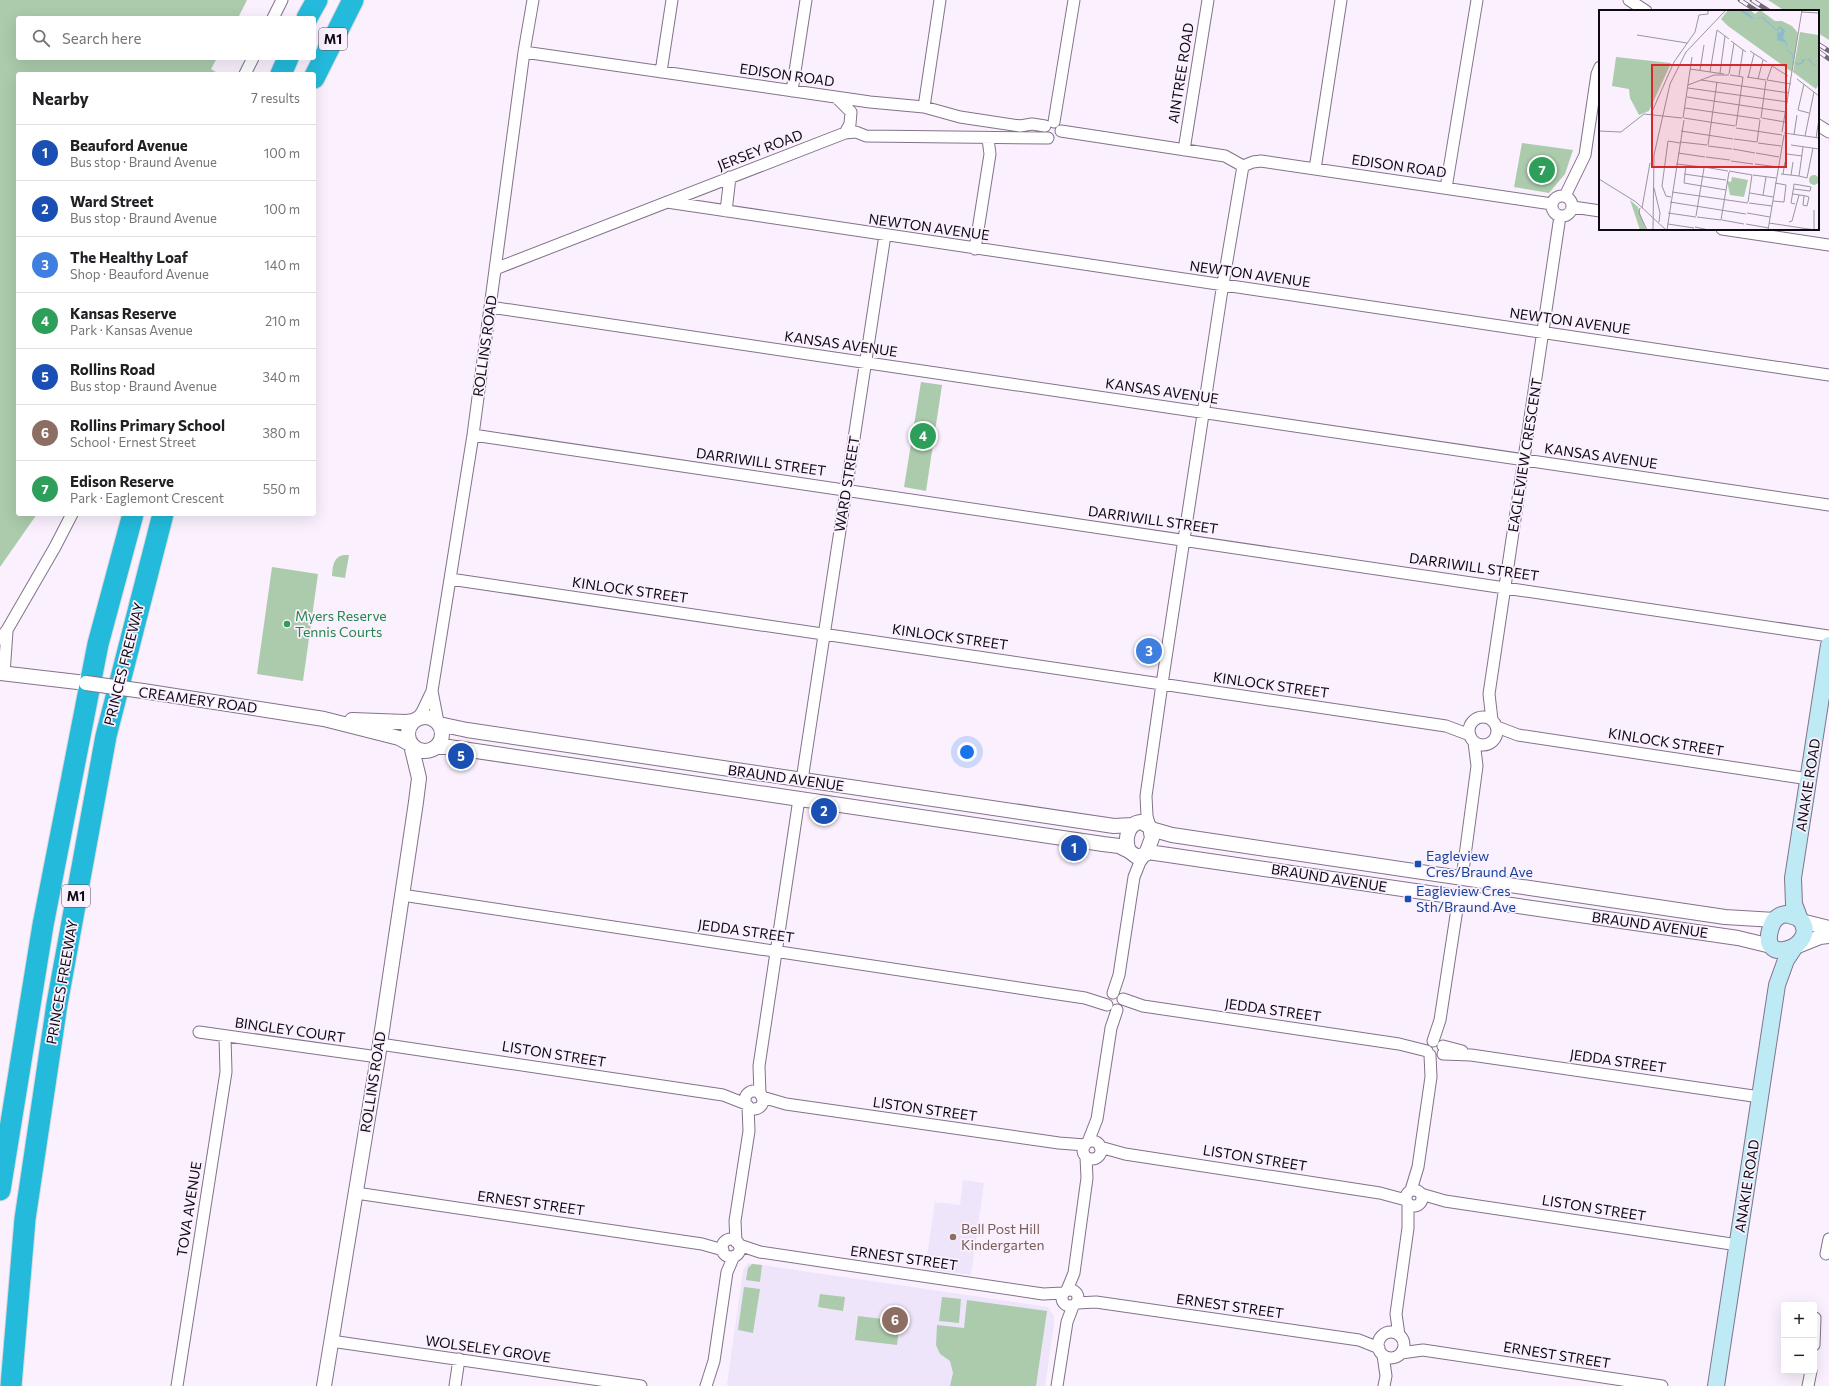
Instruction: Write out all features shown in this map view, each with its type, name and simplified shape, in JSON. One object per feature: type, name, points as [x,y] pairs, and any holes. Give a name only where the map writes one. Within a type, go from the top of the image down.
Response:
[{"type":"highway","name":"M1","points":[[308,16],[317,0]]},
{"type":"highway","name":"M1","points":[[316,74],[353,0]]},
{"type":"highway","points":[[282,72],[287,60]]},
{"type":"highway","name":"PRINCES FREEWAY","points":[[0,1190],[44,925],[98,644],[132,516]]},
{"type":"highway","name":"PRINCES FREEWAY","points":[[10,1386],[24,1219],[57,1004],[106,736],[162,516]]},
{"type":"highway","points":[[19,1283],[23,1386]]},
{"type":"main road","name":"ANAKIE ROAD","points":[[1776,918],[1783,907],[1793,878],[1829,645]]},
{"type":"main road","name":"ANAKIE ROAD","points":[[1793,878],[1794,904],[1801,920]]},
{"type":"main road","points":[[1781,914],[1788,914],[1801,920],[1804,926],[1803,932],[1800,941],[1794,948],[1782,950],[1772,947],[1769,942],[1769,935],[1776,918],[1781,914]]},
{"type":"main road","name":"ANAKIE ROAD","points":[[1772,947],[1776,964],[1777,985]]},
{"type":"main road","name":"ANAKIE ROAD","points":[[1716,1386],[1777,985],[1785,962],[1794,948]]},
{"type":"street","points":[[274,16],[282,0]]},
{"type":"street","name":"ROLLINS ROAD","points":[[416,720],[422,712],[432,691],[473,435],[524,52],[533,0]]},
{"type":"street","points":[[661,72],[672,0]]},
{"type":"street","points":[[792,91],[806,0]]},
{"type":"street","points":[[924,107],[940,0]]},
{"type":"street","points":[[837,98],[851,112],[850,130],[866,136],[1056,138],[1053,126],[1074,0]]},
{"type":"street","name":"AINTREE ROAD","points":[[1184,150],[1208,0]]},
{"type":"street","points":[[1315,169],[1341,0]]},
{"type":"street","points":[[1446,188],[1477,0]]},
{"type":"street","points":[[1630,0],[1641,10]]},
{"type":"street","name":"EDISON ROAD","points":[[524,52],[837,98],[924,107],[960,117],[1020,126],[1032,124],[1053,126],[1225,156],[1243,167],[1253,162],[1261,161],[1552,204]]},
{"type":"street","points":[[247,72],[252,60]]},
{"type":"street","points":[[1565,196],[1585,156],[1597,74],[1599,69]]},
{"type":"street","points":[[851,112],[860,105],[870,102]]},
{"type":"street","points":[[1819,126],[1829,132]]},
{"type":"street","name":"JERSEY ROAD","points":[[495,269],[850,130]]},
{"type":"street","points":[[975,249],[990,154],[988,138]]},
{"type":"street","points":[[1134,877],[1127,836],[1139,817],[1146,796],[1222,286],[1243,167]]},
{"type":"street","points":[[726,211],[730,177]]},
{"type":"street","points":[[1558,196],[1565,196],[1572,201],[1572,207],[1567,215],[1560,216],[1552,210],[1552,204],[1558,196]]},
{"type":"street","name":"NEWTON AVENUE","points":[[667,202],[1222,286],[1829,375]]},
{"type":"street","points":[[1572,207],[1599,211]]},
{"type":"street","name":"EAGLEVIEW CRESCENT","points":[[1494,723],[1489,694],[1544,332],[1560,216]]},
{"type":"street","points":[[1729,230],[1829,245]]},
{"type":"street","name":"WARD STREET","points":[[714,1386],[714,1361],[727,1272],[885,235]]},
{"type":"street","name":"KANSAS AVENUE","points":[[490,308],[1829,505]]},
{"type":"street","name":"DARRIWILL STREET","points":[[473,435],[1829,636]]},
{"type":"street","points":[[0,639],[7,630],[55,547],[71,516]]},
{"type":"street","name":"KINLOCK STREET","points":[[450,579],[1446,726],[1472,738]]},
{"type":"street","points":[[2,674],[7,630]]},
{"type":"street","name":"CREAMERY ROAD","points":[[2,674],[86,683],[324,719],[399,738],[410,744]]},
{"type":"street","name":"ROLLINS ROAD","points":[[432,691],[439,723]]},
{"type":"street","name":"EAGLEVIEW CRESCENT","points":[[1475,720],[1489,694]]},
{"type":"street","points":[[421,717],[429,717],[439,723],[441,736],[435,748],[429,752],[422,752],[415,749],[410,744],[409,730],[416,720],[421,717]]},
{"type":"street","points":[[1385,1381],[1398,1355],[1403,1349],[1396,1314],[1462,878],[1477,766],[1470,726],[1475,720],[1488,718],[1494,723],[1497,731],[1477,766]]},
{"type":"street","name":"CREAMERY ROAD","points":[[324,719],[406,722],[416,720]]},
{"type":"street","name":"KINLOCK STREET","points":[[1446,726],[1475,720]]},
{"type":"street","name":"BRAUND AVENUE","points":[[439,723],[466,730],[1114,826],[1134,824]]},
{"type":"street","name":"KINLOCK STREET","points":[[1494,723],[1518,735],[1809,779]]},
{"type":"street","name":"KINLOCK STREET","points":[[1491,742],[1518,735]]},
{"type":"street","points":[[1472,738],[1478,744],[1491,742]]},
{"type":"street","name":"ROLLINS ROAD","points":[[410,744],[419,778]]},
{"type":"street","name":"ROLLINS ROAD","points":[[324,1386],[379,1050],[419,778],[435,748]]},
{"type":"street","name":"BRAUND AVENUE","points":[[435,748],[457,748],[1115,846],[1129,851]]},
{"type":"street","points":[[1057,1386],[1087,1178],[1134,877],[1140,862],[1147,853],[1151,842],[1150,828],[1147,818],[1146,796]]},
{"type":"street","points":[[1134,824],[1143,822],[1150,828]]},
{"type":"street","name":"BRAUND AVENUE","points":[[1150,828],[1172,834],[1654,907],[1725,917],[1776,918]]},
{"type":"street","points":[[1129,851],[1137,857],[1147,853]]},
{"type":"street","name":"BRAUND AVENUE","points":[[1147,853],[1459,896],[1652,925],[1738,938],[1772,947]]},
{"type":"street","name":"JEDDA STREET","points":[[402,895],[1085,998],[1760,1097]]},
{"type":"street","points":[[1652,925],[1654,907]]},
{"type":"street","points":[[1801,920],[1829,928]]},
{"type":"street","points":[[1794,948],[1820,937],[1829,936]]},
{"type":"street","name":"BINGLEY COURT","points":[[199,1032],[225,1037],[379,1050]]},
{"type":"street","name":"TOVA AVENUE","points":[[177,1386],[226,1072],[225,1037]]},
{"type":"street","name":"LISTON STREET","points":[[379,1050],[723,1095],[1059,1143],[1092,1150],[1738,1245]]},
{"type":"street","name":"ERNEST STREET","points":[[356,1193],[1360,1340],[1384,1335]]},
{"type":"street","points":[[1826,1254],[1829,1239]]},
{"type":"street","points":[[1385,1381],[1381,1352],[1384,1335],[1396,1314]]},
{"type":"street","points":[[1384,1335],[1391,1332],[1401,1338]]},
{"type":"street","name":"ERNEST STREET","points":[[1401,1338],[1423,1350]]},
{"type":"street","name":"ERNEST STREET","points":[[1360,1340],[1381,1352]]},
{"type":"street","name":"WOLSELEY GROVE","points":[[331,1341],[641,1386]]},
{"type":"street","name":"ERNEST STREET","points":[[1398,1355],[1423,1350],[1662,1386]]},
{"type":"street","points":[[1381,1352],[1398,1355]]},
{"type":"street","points":[[455,1386],[459,1359]]},
{"type":"street","name":"WARD STREET","points":[[706,1386],[714,1361]]},
{"type":"street","points":[[1808,1386],[1810,1374]]},
{"type":"shaded area","name":"Bell Post Hill Kindergarten","points":[[963,1180],[984,1183],[971,1275],[925,1269],[935,1202],[960,1205]]},
{"type":"shaded area","points":[[748,1263],[1048,1307],[1054,1316],[1054,1325],[1045,1386],[728,1386],[743,1270]]},
{"type":"green space","points":[[0,0],[247,0],[239,16],[16,16],[16,60],[216,60],[211,69],[216,72],[16,72],[16,516],[36,516],[0,567]]},
{"type":"green space","points":[[1768,0],[1829,0],[1829,40],[1819,34],[1819,10],[1783,10]]},
{"type":"green space","points":[[1522,143],[1573,150],[1565,174],[1549,193],[1514,187]]},
{"type":"green space","points":[[921,382],[942,385],[926,491],[904,487]]},
{"type":"green space","points":[[349,555],[345,578],[332,576],[333,565],[340,556]]},
{"type":"green space","name":"Myers Reserve Tennis Courts","points":[[272,567],[318,574],[303,681],[257,674]]},
{"type":"green space","points":[[752,1264],[762,1265],[760,1282],[746,1280],[748,1268]]},
{"type":"green space","points":[[744,1287],[760,1289],[753,1333],[738,1330]]},
{"type":"green space","points":[[820,1294],[845,1297],[843,1311],[818,1307]]},
{"type":"green space","points":[[942,1297],[961,1299],[959,1323],[939,1321]]},
{"type":"green space","points":[[967,1300],[1047,1311],[1036,1386],[950,1386],[953,1373],[950,1361],[940,1354],[936,1345],[937,1325],[964,1328]]},
{"type":"green space","points":[[858,1316],[900,1321],[897,1345],[855,1340]]},
{"type":"railway","points":[[1740,0],[1755,10]]},
{"type":"railway","points":[[1752,0],[1767,10]]},
{"type":"railway","points":[[1819,45],[1829,51]]},
{"type":"railway","points":[[1819,52],[1829,59]]},
{"type":"place","name":"Edison Reserve","points":[[1542,170]]},
{"type":"place","name":"Kansas Reserve","points":[[923,436]]},
{"type":"place","name":"Myers Reserve Tennis Courts","points":[[287,624]]},
{"type":"place","name":"The Healthy Loaf","points":[[1149,651]]},
{"type":"place","name":"Rollins Road","points":[[461,756]]},
{"type":"place","name":"Ward Street","points":[[824,811]]},
{"type":"place","name":"Beauford Avenue","points":[[1074,848]]},
{"type":"place","name":"Eagleview Cres/Braund Ave","points":[[1418,864]]},
{"type":"place","name":"Eagleview Cres Sth/Braund Ave","points":[[1408,899]]},
{"type":"place","name":"Bell Post Hill Kindergarten","points":[[953,1237]]},
{"type":"place","name":"Rollins Primary School","points":[[895,1320]]}]
